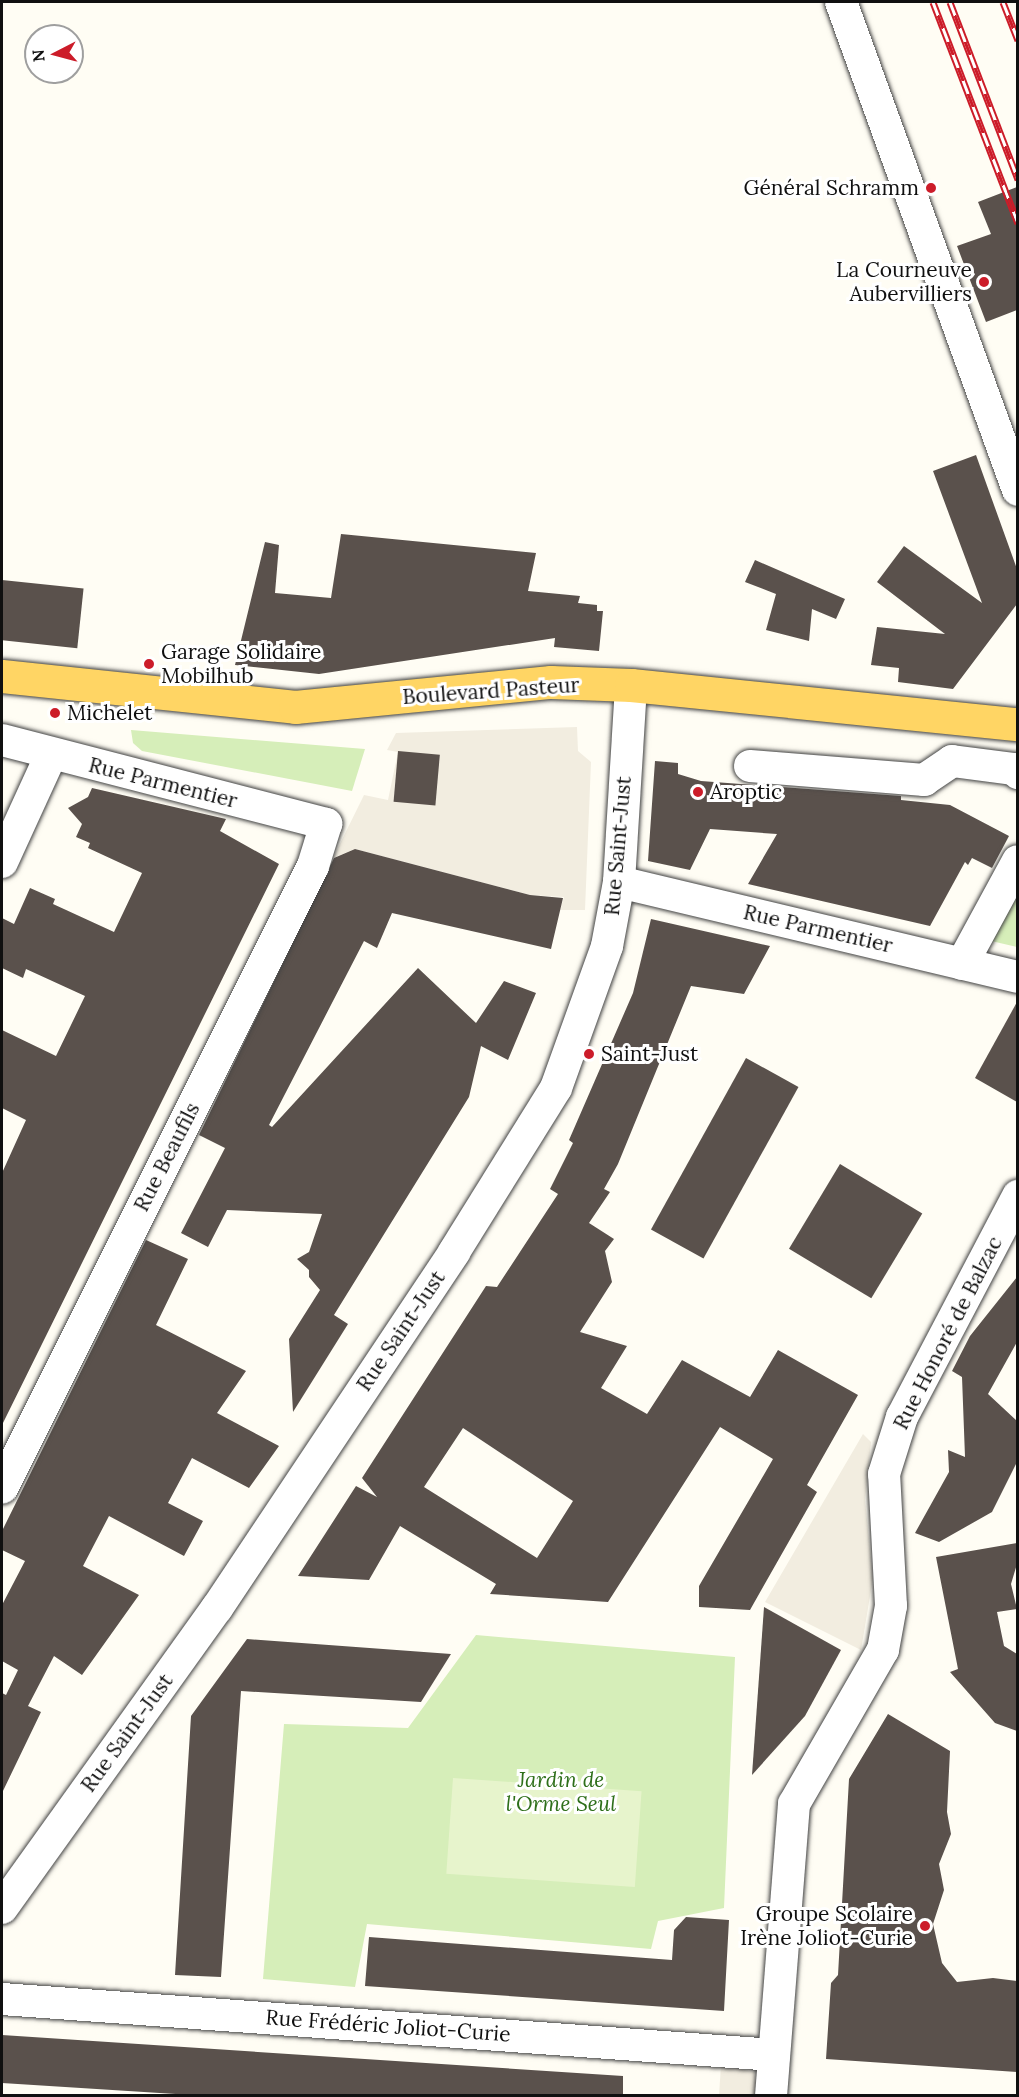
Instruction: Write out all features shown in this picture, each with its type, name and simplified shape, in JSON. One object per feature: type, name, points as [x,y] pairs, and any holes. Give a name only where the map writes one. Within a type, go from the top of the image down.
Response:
[{"type":"main road","name":"Boulevard Pasteur","points":[[2,676],[295,707],[551,682],[631,686],[1017,724]]},
{"type":"street","points":[[841,2],[1017,490]]},
{"type":"street","name":"Rue Saint-Just","points":[[2,1908],[217,1608],[454,1252],[556,1088],[607,946],[619,882],[631,686]]},
{"type":"street","name":"Rue Parmentier","points":[[2,740],[51,755],[326,824]]},
{"type":"street","points":[[2,861],[51,755]]},
{"type":"street","points":[[750,766],[924,780],[952,761],[1014,769],[1017,773]]},
{"type":"street","name":"Rue Beaufils","points":[[3,1481],[313,866],[326,824]]},
{"type":"street","points":[[962,964],[1017,861]]},
{"type":"street","name":"Rue Parmentier","points":[[619,882],[1017,977]]},
{"type":"street","name":"Rue Honoré de Balzac","points":[[771,2096],[794,1804],[883,1650],[891,1606],[884,1474],[902,1417],[1017,1196]]},
{"type":"street","name":"Rue Frédéric Joliot-Curie","points":[[2,1999],[774,2055]]},
{"type":"green space","points":[[131,730],[365,749],[352,791],[142,751],[133,743]]},
{"type":"green space","points":[[1017,885],[1017,947],[987,940]]},
{"type":"green space","name":"Jardin de l'Orme Seul","points":[[476,1635],[735,1657],[724,1908],[658,1921],[651,1949],[367,1924],[355,1987],[263,1979],[284,1724],[408,1728]]},
{"type":"green space","points":[[453,1778],[642,1791],[635,1887],[446,1874]]},
{"type":"shaded area","points":[[577,727],[578,751],[591,762],[585,910],[560,910],[564,897],[530,895],[355,849],[333,858],[364,795],[388,800],[398,752],[387,750],[396,733]]},
{"type":"shaded area","points":[[863,1434],[871,1442],[865,1500],[873,1578],[861,1650],[765,1602]]},
{"type":"shaded area","points":[[721,2065],[754,2072],[758,2095],[719,2096]]},
{"type":"building","points":[[1017,187],[1017,310],[986,322],[957,246],[991,234],[978,202]]},
{"type":"building","points":[[976,455],[1017,569],[1017,604],[953,689],[898,682],[899,668],[871,665],[877,627],[945,634],[877,582],[904,546],[982,603],[933,471]]},
{"type":"building","points":[[341,534],[536,553],[528,591],[580,596],[578,603],[597,605],[597,611],[603,611],[599,651],[554,647],[555,638],[319,674],[235,665],[265,542],[279,545],[275,593],[331,598]]},
{"type":"building","points":[[755,560],[845,599],[836,619],[812,609],[809,641],[766,630],[776,594],[745,582]]},
{"type":"building","points":[[2,580],[84,589],[77,648],[2,640]]},
{"type":"building","points":[[398,751],[440,755],[435,805],[394,802]]},
{"type":"building","points":[[655,761],[678,763],[678,774],[701,781],[901,796],[901,800],[950,805],[1009,836],[992,868],[972,858],[968,865],[965,862],[930,926],[748,884],[777,834],[710,829],[690,870],[648,861]]},
{"type":"building","points":[[92,788],[226,819],[220,831],[279,864],[2,1425],[2,1173],[26,1120],[2,1108],[2,1030],[56,1056],[85,996],[26,969],[23,978],[2,968],[2,918],[14,924],[30,888],[55,899],[53,904],[114,932],[142,873],[88,848],[90,843],[76,837],[82,824],[68,808],[88,797]]},
{"type":"building","points":[[355,849],[530,895],[563,898],[551,949],[392,913],[377,948],[364,941],[269,1125],[272,1127],[418,968],[476,1023],[504,981],[536,993],[508,1060],[481,1046],[469,1097],[334,1315],[348,1324],[293,1412],[289,1339],[320,1290],[309,1277],[309,1270],[297,1259],[309,1252],[322,1214],[227,1210],[208,1247],[181,1233],[225,1148],[199,1135],[334,858]]},
{"type":"building","points":[[651,919],[770,946],[744,994],[691,986],[618,1164],[604,1189],[610,1192],[589,1223],[614,1239],[605,1251],[612,1282],[580,1332],[627,1346],[601,1388],[647,1414],[682,1360],[750,1397],[778,1350],[858,1395],[807,1485],[817,1492],[750,1610],[699,1607],[699,1586],[773,1459],[720,1427],[608,1602],[490,1594],[496,1584],[400,1526],[369,1580],[298,1576],[356,1486],[377,1497],[362,1478],[486,1286],[497,1287],[558,1194],[550,1189],[573,1143],[569,1140],[633,993]],"holes":[[[463,1428],[573,1501],[537,1558],[424,1487]]]},
{"type":"building","points":[[1017,1002],[1017,1102],[975,1078]]},
{"type":"building","points":[[746,1058],[798,1087],[703,1259],[651,1229]]},
{"type":"building","points":[[840,1164],[922,1213],[871,1298],[789,1249]]},
{"type":"building","points":[[146,1240],[188,1259],[156,1325],[246,1371],[217,1413],[279,1446],[249,1488],[192,1458],[168,1503],[203,1521],[184,1556],[109,1516],[83,1566],[139,1595],[82,1675],[54,1656],[28,1706],[41,1712],[2,1793],[2,1693],[6,1695],[18,1670],[2,1661],[2,1605],[25,1561],[2,1550],[2,1531]]},
{"type":"building","points":[[1017,1277],[1017,1342],[988,1394],[1017,1421],[1017,1462],[992,1512],[939,1542],[915,1533],[949,1472],[948,1450],[965,1457],[962,1377],[952,1371],[970,1336]]},
{"type":"building","points":[[1017,1543],[1017,1564],[1011,1584],[1017,1609],[997,1612],[1004,1646],[1017,1654],[1017,1731],[995,1723],[950,1672],[958,1669],[936,1557]]},
{"type":"building","points":[[764,1607],[841,1650],[805,1716],[752,1775]]},
{"type":"building","points":[[247,1639],[451,1654],[421,1702],[241,1691],[221,1977],[175,1975],[191,1716]]},
{"type":"building","name":"Groupe Scolaire Irène Joliot-Curie","points":[[888,1714],[950,1751],[947,1812],[951,1834],[939,1864],[944,1890],[933,1924],[942,1963],[957,1982],[993,1978],[1017,1981],[1017,2072],[826,2059],[831,1983],[838,1975],[849,1779]]},
{"type":"building","points":[[686,1917],[729,1920],[724,2011],[365,1986],[369,1937],[672,1960],[674,1930]]},
{"type":"building","points":[[2,2035],[623,2076],[623,2096],[207,2096],[2,2083]]},
{"type":"railway","points":[[933,2],[1018,223]]},
{"type":"railway","points":[[950,2],[1018,179]]},
{"type":"railway","points":[[1003,2],[1018,40]]},
{"type":"place","name":"Général Schramm","points":[[931,188]]},
{"type":"place","name":"La Courneuve Aubervilliers","points":[[984,282]]},
{"type":"place","name":"Garage Solidaire Mobilhub","points":[[149,664]]},
{"type":"place","name":"Michelet","points":[[55,713]]},
{"type":"place","name":"Aroptic","points":[[698,792]]},
{"type":"place","name":"Saint-Just","points":[[589,1054]]},
{"type":"place","name":"Groupe Scolaire Irène Joliot-Curie","points":[[925,1926]]}]
